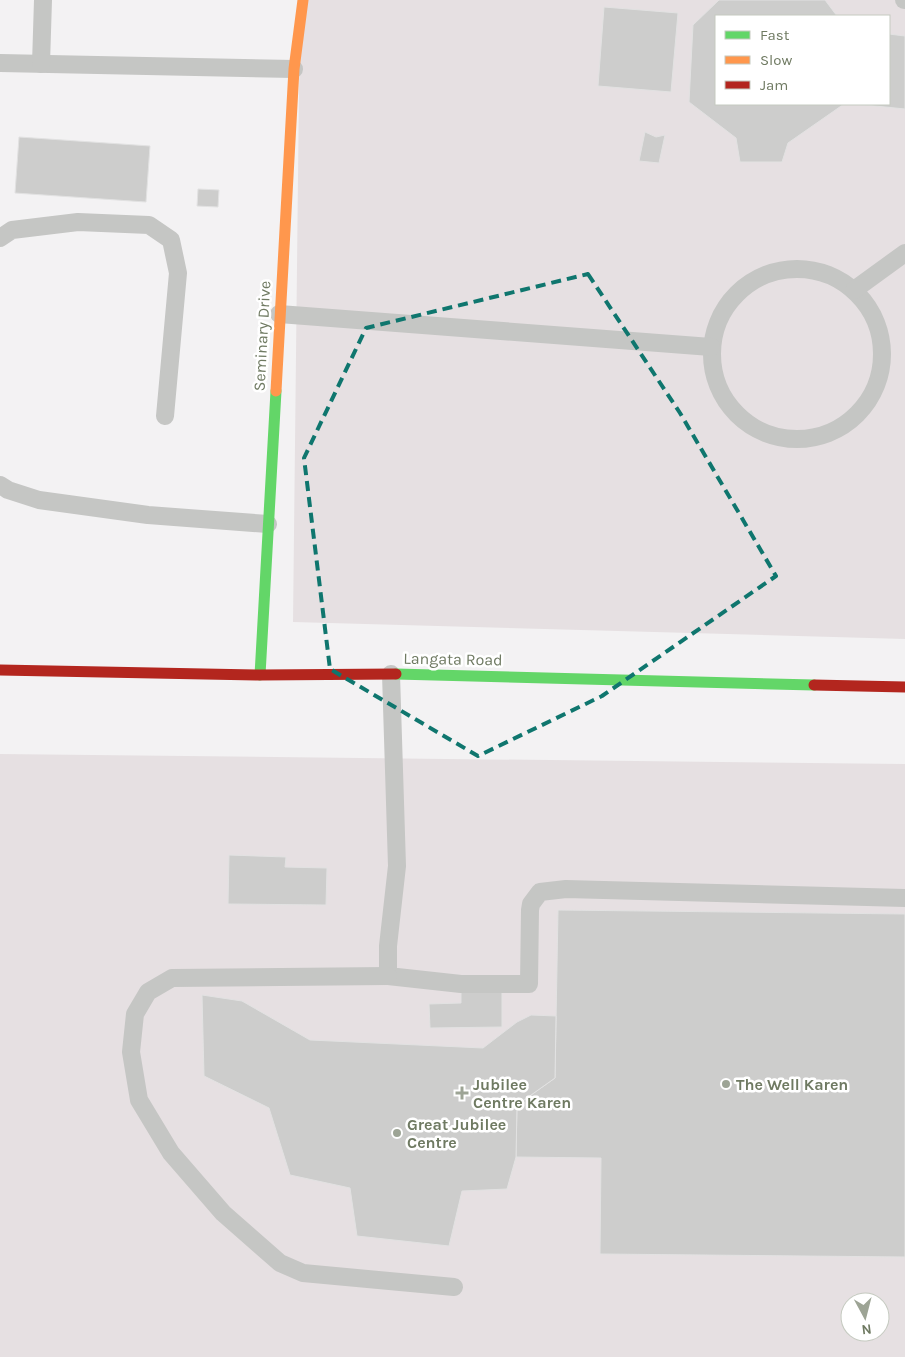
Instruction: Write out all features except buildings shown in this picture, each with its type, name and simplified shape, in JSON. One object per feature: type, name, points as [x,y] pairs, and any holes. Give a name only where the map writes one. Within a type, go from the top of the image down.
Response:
[{"type":"main road","name":"Seminary Drive","points":[[260,675],[294,69],[303,0]]},
{"type":"main road","name":"Langata Road","points":[[0,670],[260,675],[391,674],[905,687]]},
{"type":"lane","points":[[41,64],[43,0]]},
{"type":"lane","points":[[0,64],[294,69]]},
{"type":"lane","points":[[0,238],[12,230],[78,222],[149,225],[171,240],[178,273],[165,416]]},
{"type":"lane","points":[[854,290],[905,253]]},
{"type":"lane","points":[[796,268],[827,274],[854,290],[873,315],[883,345],[880,377],[866,405],[843,427],[813,439],[782,439],[752,428],[728,406],[714,378],[710,347],[719,317],[738,292],[764,275],[796,268]]},
{"type":"lane","points":[[279,314],[710,347]]},
{"type":"lane","points":[[0,485],[8,490],[39,500],[148,515],[268,524]]},
{"type":"lane","points":[[388,976],[388,946],[397,866],[391,674]]},
{"type":"lane","points":[[454,1287],[304,1272],[280,1263],[223,1212],[171,1153],[139,1100],[132,1052],[136,1014],[148,992],[172,978],[388,976],[461,984],[529,984],[531,904],[540,892],[566,889],[905,898]]},
{"type":"highlighted area","points":[[588,274],[680,413],[776,576],[602,696],[478,756],[330,669],[304,458],[366,328]]},
{"type":"shaded area","points":[[300,0],[905,0],[905,639],[293,622]]},
{"type":"shaded area","points":[[0,754],[905,764],[905,1357],[0,1357]]},
{"type":"traffic: fast","points":[[260,675],[276,391]]},
{"type":"traffic: fast","points":[[396,674],[814,685]]},
{"type":"traffic: slow","points":[[276,391],[294,69],[303,0]]},
{"type":"traffic: jam","points":[[0,670],[260,675],[396,674]]},
{"type":"traffic: jam","points":[[814,685],[905,687]]},
{"type":"place","name":"The Well Karen","points":[[726,1084]]},
{"type":"place","name":"Jubilee Centre Karen","points":[[462,1093]]},
{"type":"place","name":"Great Jubilee Centre","points":[[397,1133]]}]
